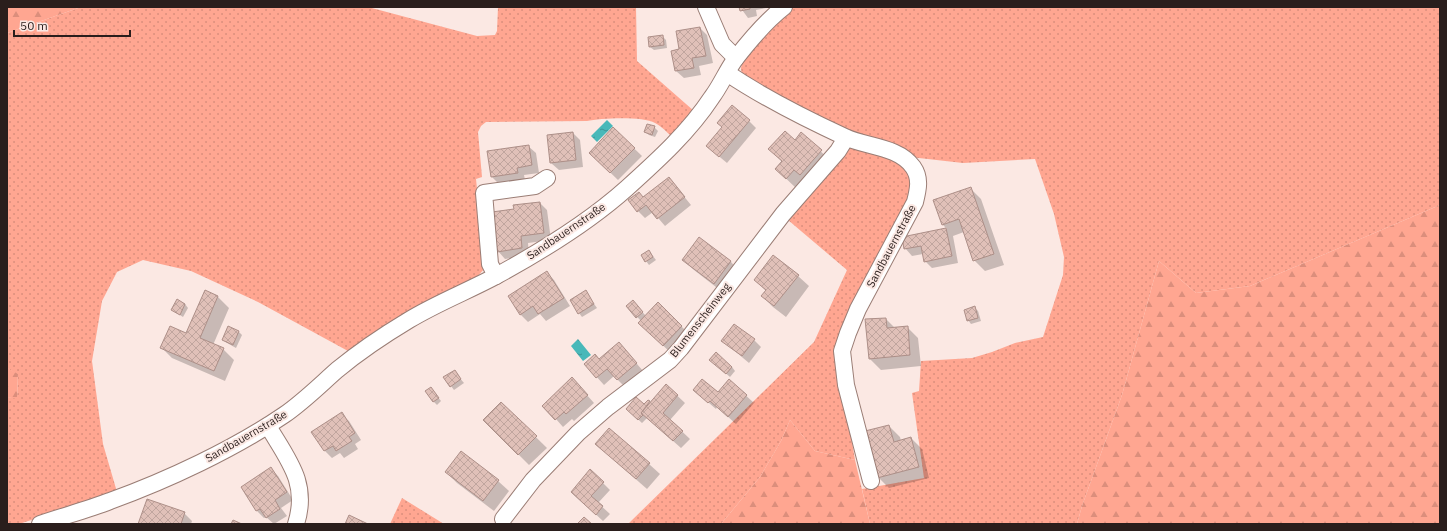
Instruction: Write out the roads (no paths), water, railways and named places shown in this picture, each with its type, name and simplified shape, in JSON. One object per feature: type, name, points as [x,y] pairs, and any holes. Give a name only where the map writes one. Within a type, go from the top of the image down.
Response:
[{"type":"street","points":[[706,7],[722,44],[736,58]]},
{"type":"street","name":"Sandbauernstraße","points":[[40,524],[108,502],[145,488],[205,460],[268,426],[287,413],[372,343],[412,318],[496,276],[585,221],[625,190],[663,155],[689,128],[713,97],[736,58],[755,35],[784,7]]},
{"type":"street","name":"Sandbauernstraße","points":[[727,73],[750,88],[846,138],[886,149],[903,158],[913,167],[918,177],[918,189],[915,202],[858,309],[842,351],[846,385],[871,481]]},
{"type":"street","name":"Blumenscheinweg","points":[[503,519],[533,480],[578,433],[670,360],[681,348],[783,214],[838,151],[846,138]]},
{"type":"street","points":[[496,276],[490,264],[484,193],[535,186],[547,178]]},
{"type":"street","points":[[268,426],[296,473],[301,492],[301,510],[296,524]]},
{"type":"water","points":[[607,120],[613,126],[597,142],[591,136]]},
{"type":"water","points":[[578,339],[591,355],[583,361],[571,346]]}]
